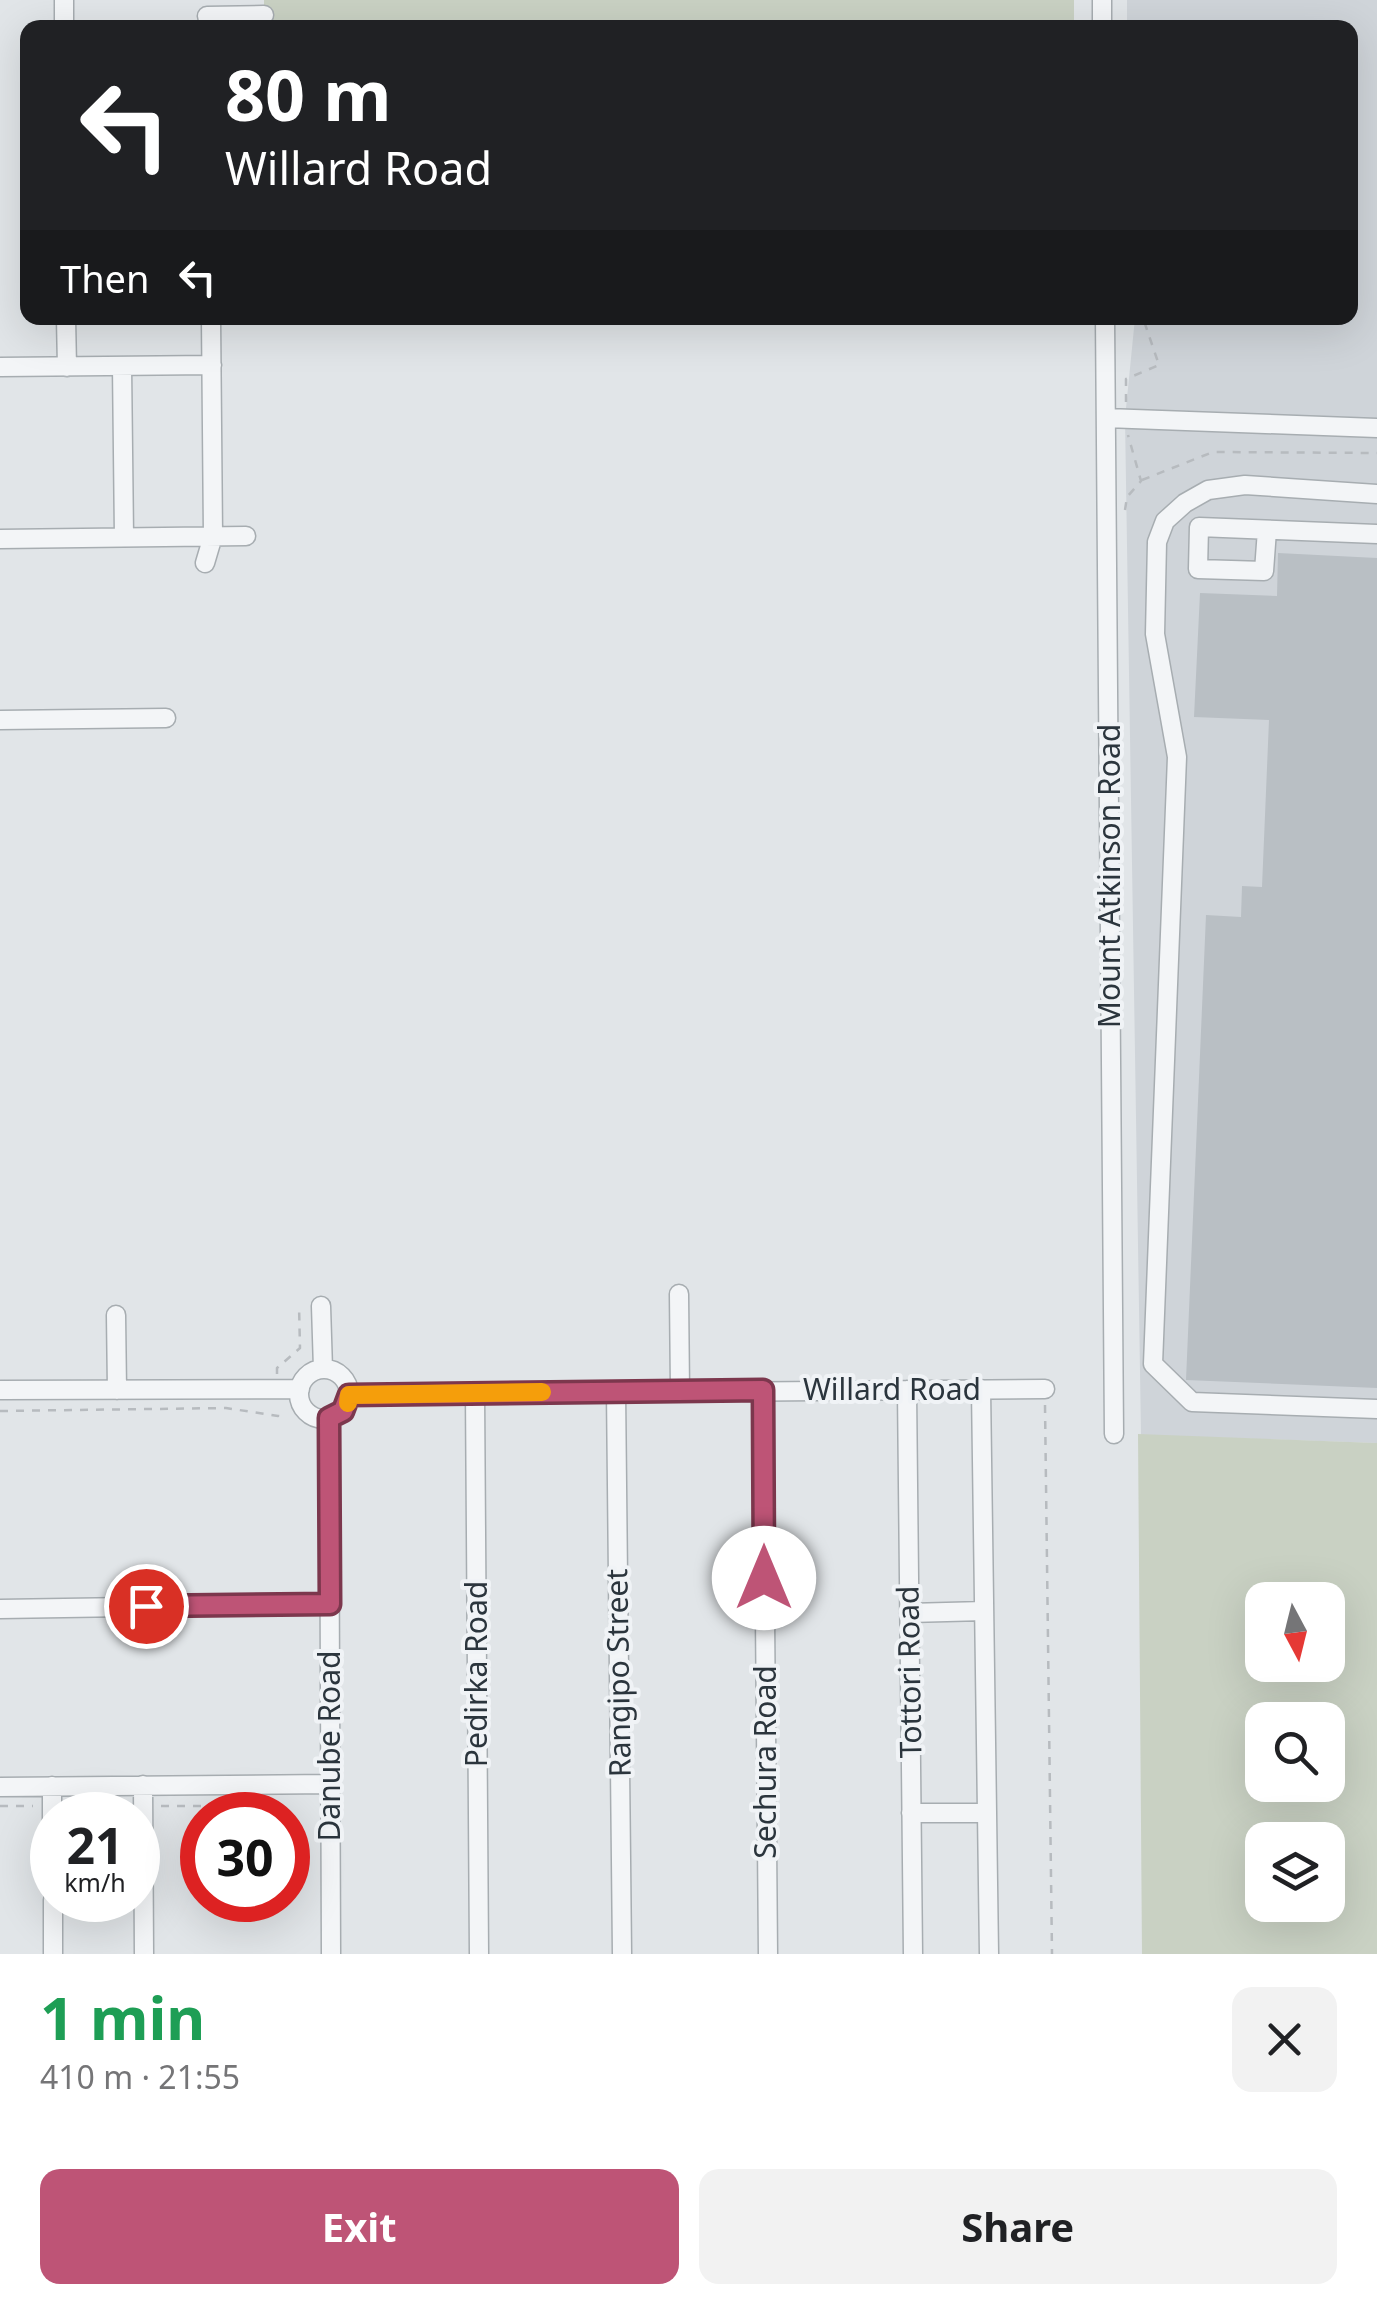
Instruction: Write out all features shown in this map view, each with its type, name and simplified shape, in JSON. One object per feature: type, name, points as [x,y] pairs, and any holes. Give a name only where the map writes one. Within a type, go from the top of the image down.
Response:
[{"type":"street","points":[[207,14],[264,15]]},
{"type":"street","points":[[66,325],[67,366]]},
{"type":"street","points":[[206,563],[213,536],[211,325]]},
{"type":"street","name":"Mount Atkinson Road","points":[[1105,325],[1114,1434]]},
{"type":"street","points":[[0,368],[212,365]]},
{"type":"street","points":[[122,366],[124,537]]},
{"type":"street","points":[[1106,418],[1377,428]]},
{"type":"street","points":[[1377,494],[1244,485],[1208,490],[1165,521],[1156,542],[1156,634],[1177,757],[1153,1364],[1192,1402],[1377,1409]]},
{"type":"street","points":[[1266,530],[1377,534]]},
{"type":"street","points":[[0,539],[246,536]]},
{"type":"street","points":[[0,720],[166,718]]},
{"type":"street","points":[[679,1294],[680,1391]]},
{"type":"street","points":[[321,1306],[323,1370]]},
{"type":"street","points":[[116,1315],[117,1390]]},
{"type":"street","points":[[330,1370],[344,1379],[349,1395],[343,1411],[320,1418],[306,1411],[300,1389],[308,1376],[330,1370]]},
{"type":"street","points":[[0,1390],[300,1389]]},
{"type":"street","points":[[981,1389],[990,1954]]},
{"type":"street","name":"Willard Road","points":[[349,1395],[1045,1389]]},
{"type":"street","name":"Sechura Road","points":[[763,1390],[768,1954]]},
{"type":"street","name":"Tottori Road","points":[[907,1390],[913,1954]]},
{"type":"street","name":"Rangipo Street","points":[[616,1391],[622,1954]]},
{"type":"street","name":"Pedirka Road","points":[[475,1394],[480,1954]]},
{"type":"street","name":"Danube Road","points":[[329,1418],[331,1954]]},
{"type":"street","points":[[0,1608],[330,1604]]},
{"type":"street","points":[[909,1613],[984,1611]]},
{"type":"street","points":[[0,1787],[330,1784]]},
{"type":"street","points":[[142,1785],[142,1792]]},
{"type":"street","points":[[52,1786],[52,1792]]},
{"type":"street","points":[[911,1813],[987,1813]]},
{"type":"street","points":[[53,1922],[53,1954]]},
{"type":"street","points":[[144,1922],[144,1954]]},
{"type":"path","points":[[1140,481],[1212,452],[1377,452]]},
{"type":"path","points":[[277,1368],[300,1348],[299,1305]]},
{"type":"path","points":[[1045,1389],[1052,1954]]},
{"type":"path","points":[[0,1411],[226,1408],[278,1416]]},
{"type":"shaded area","points":[[264,0],[1074,0],[1074,20],[264,20]]},
{"type":"shaded area","points":[[1127,0],[1377,0],[1377,1443],[1141,1435],[1125,418],[1134,325],[1358,325],[1358,20],[1127,20]]},
{"type":"shaded area","points":[[1138,1434],[1377,1443],[1377,1954],[1142,1954]]},
{"type":"building","points":[[1278,553],[1377,558],[1377,1388],[1186,1380],[1206,915],[1241,917],[1242,886],[1262,887],[1269,720],[1194,717],[1200,593],[1277,596]]},
{"type":"slow traffic","points":[[348,1403],[349,1395],[542,1392]]},
{"type":"route","points":[[146,1606],[330,1604],[329,1418],[343,1411],[349,1395],[763,1390],[764,1578]]}]
